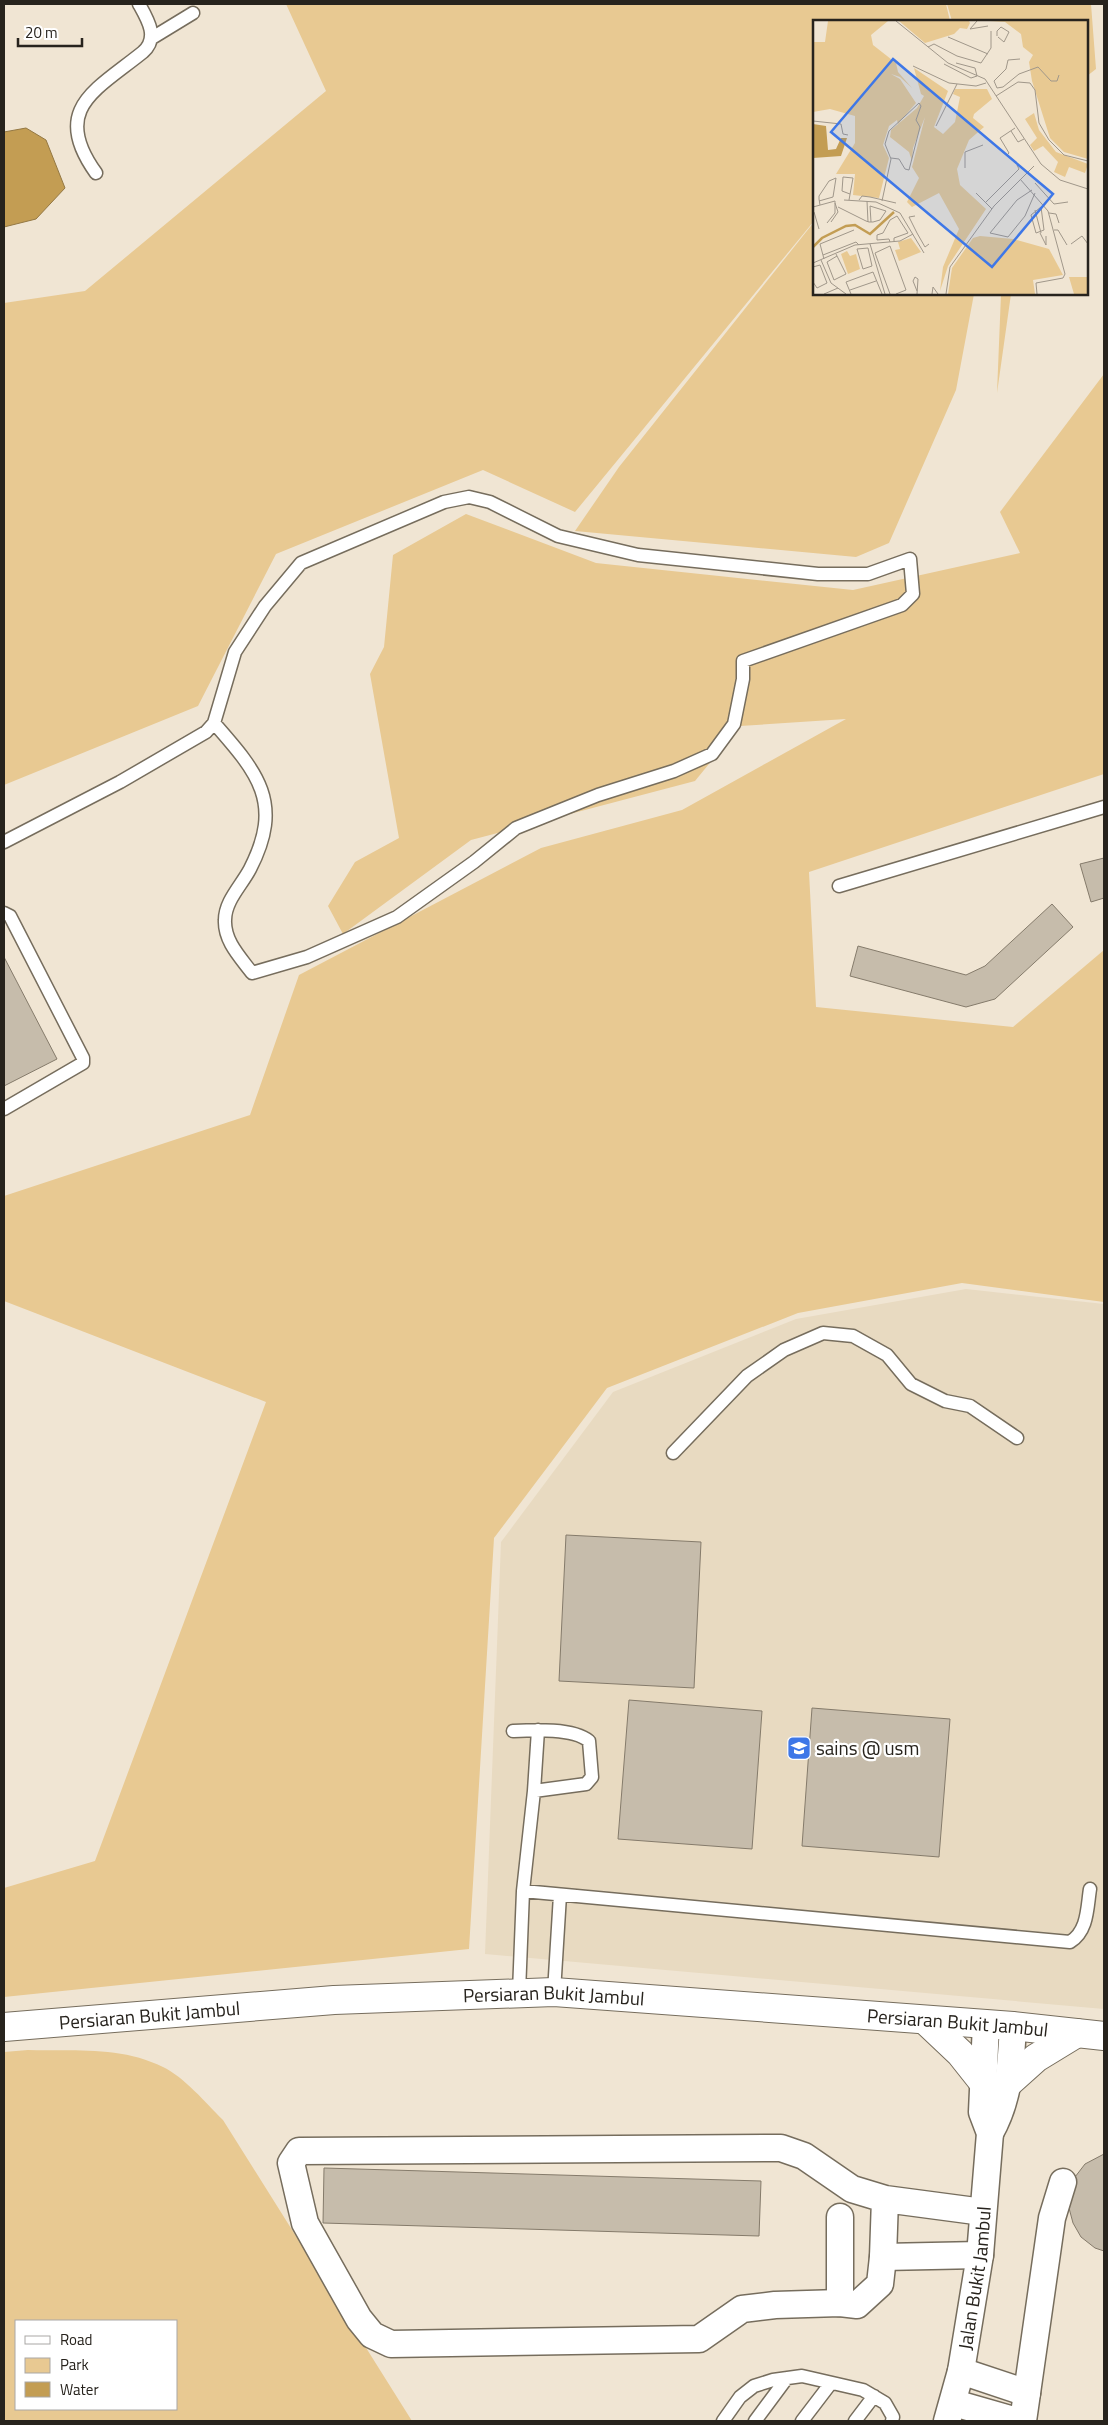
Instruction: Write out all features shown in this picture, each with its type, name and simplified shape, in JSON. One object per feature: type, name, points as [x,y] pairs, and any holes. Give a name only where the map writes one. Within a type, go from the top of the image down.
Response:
[{"type":"street","name":"Persiaran Bukit Jambul","points":[[4,2027],[334,2000],[554,1992],[1013,2026],[1104,2036]]},
{"type":"street","points":[[925,2020],[995,2083],[1077,2032]]},
{"type":"street","name":"Jalan Bukit Jambul","points":[[950,2412],[960,2371],[980,2255],[990,2133],[1000,2114],[986,2024]]},
{"type":"street","name":"Jalan Bukit Jambul","points":[[995,2083],[1013,2026]]},
{"type":"street","points":[[885,2199],[880,2284],[857,2305],[840,2303],[775,2305],[742,2309],[699,2339],[391,2344],[372,2335],[359,2319],[305,2223],[291,2163],[299,2152],[781,2148],[804,2156],[852,2189],[885,2199],[983,2212]]},
{"type":"street","points":[[1023,2421],[1052,2218],[1062,2182]]},
{"type":"street","points":[[840,2217],[840,2303]]},
{"type":"street","points":[[883,2258],[980,2255]]},
{"type":"street","points":[[960,2371],[1027,2393]]},
{"type":"street","points":[[950,2412],[1017,2421]]},
{"type":"lane","points":[[96,173],[84,157],[76,130],[83,106],[90,94],[148,48],[152,38],[150,26],[139,4]]},
{"type":"lane","points":[[152,38],[193,13]]},
{"type":"lane","points":[[4,842],[120,782],[206,732],[214,724],[235,652],[265,606],[301,563],[444,502],[469,497],[490,502],[558,536],[638,555],[838,574],[868,574],[910,559],[913,594],[902,605],[743,661],[743,679],[734,724],[712,754],[674,771],[598,795],[516,828],[474,862],[397,917],[307,957],[252,974],[230,943],[225,922],[226,909],[250,869],[259,846],[266,822],[266,804],[259,783],[246,760],[214,724]]},
{"type":"lane","points":[[839,886],[1104,807]]},
{"type":"lane","points":[[4,913],[10,916],[83,1058],[83,1063],[4,1109]]},
{"type":"lane","points":[[673,1453],[747,1376],[784,1350],[823,1333],[853,1336],[887,1356],[911,1384],[945,1401],[970,1406],[1017,1438]]},
{"type":"lane","points":[[519,1992],[523,1891],[534,1791],[538,1730]]},
{"type":"lane","points":[[513,1731],[538,1730],[582,1735],[589,1741],[592,1776],[586,1784],[534,1791]]},
{"type":"lane","points":[[523,1891],[1070,1942],[1078,1937],[1083,1930],[1090,1889]]},
{"type":"lane","points":[[554,1992],[560,1895]]},
{"type":"lane","points":[[723,2421],[740,2397],[754,2386],[802,2376],[863,2390],[885,2403],[893,2416],[892,2421]]},
{"type":"lane","points":[[755,2421],[787,2378]]},
{"type":"lane","points":[[802,2421],[831,2382]]},
{"type":"lane","points":[[855,2421],[874,2396]]},
{"type":"shaded area","name":"sains @ usm","points":[[966,1289],[1104,1304],[1104,2009],[485,1954],[501,1542],[613,1392],[796,1319]]},
{"type":"green space","points":[[286,4],[946,4],[950,20],[813,20],[813,222],[575,512],[483,470],[276,554],[198,706],[4,785],[4,303],[85,291],[326,91]]},
{"type":"green space","points":[[947,4],[1091,4],[1096,69],[1088,75],[1088,20],[952,20]]},
{"type":"green space","points":[[813,223],[813,295],[974,295],[956,390],[889,543],[856,557],[575,531],[619,467]]},
{"type":"green space","points":[[1001,295],[1011,295],[997,393]]},
{"type":"green space","points":[[1104,374],[1104,774],[809,872],[816,1007],[1013,1027],[1104,950],[1104,1302],[962,1283],[798,1313],[607,1388],[494,1538],[469,1949],[4,1997],[4,1888],[95,1861],[266,1402],[4,1301],[4,1196],[250,1115],[299,975],[541,848],[682,810],[846,719],[740,726],[695,781],[471,840],[343,934],[328,906],[355,862],[399,838],[370,674],[384,647],[393,555],[466,514],[596,563],[853,590],[1020,553],[1000,512]]},
{"type":"green space","points":[[62,2050],[114,2053],[147,2060],[171,2071],[179,2077],[223,2120],[412,2421],[4,2421],[4,2052]]},
{"type":"water","points":[[26,128],[46,140],[65,188],[36,219],[4,227],[4,132]]},
{"type":"building","points":[[1104,858],[1104,898],[1091,902],[1080,864]]},
{"type":"building","points":[[1052,904],[1073,927],[995,999],[966,1007],[850,976],[858,946],[966,975],[985,966]]},
{"type":"building","points":[[4,957],[57,1059],[4,1086]]},
{"type":"building","points":[[566,1535],[701,1542],[694,1688],[559,1681]]},
{"type":"building","points":[[629,1700],[762,1711],[752,1849],[618,1839]]},
{"type":"building","points":[[812,1708],[950,1719],[939,1857],[802,1846]]},
{"type":"building","points":[[1104,2154],[1104,2251],[1095,2248],[1081,2237],[1073,2223],[1069,2208],[1069,2192],[1075,2177],[1085,2164]]},
{"type":"building","points":[[324,2168],[761,2181],[759,2236],[323,2223]]},
{"type":"place","name":"sains @ usm","points":[[799,1748]]}]
